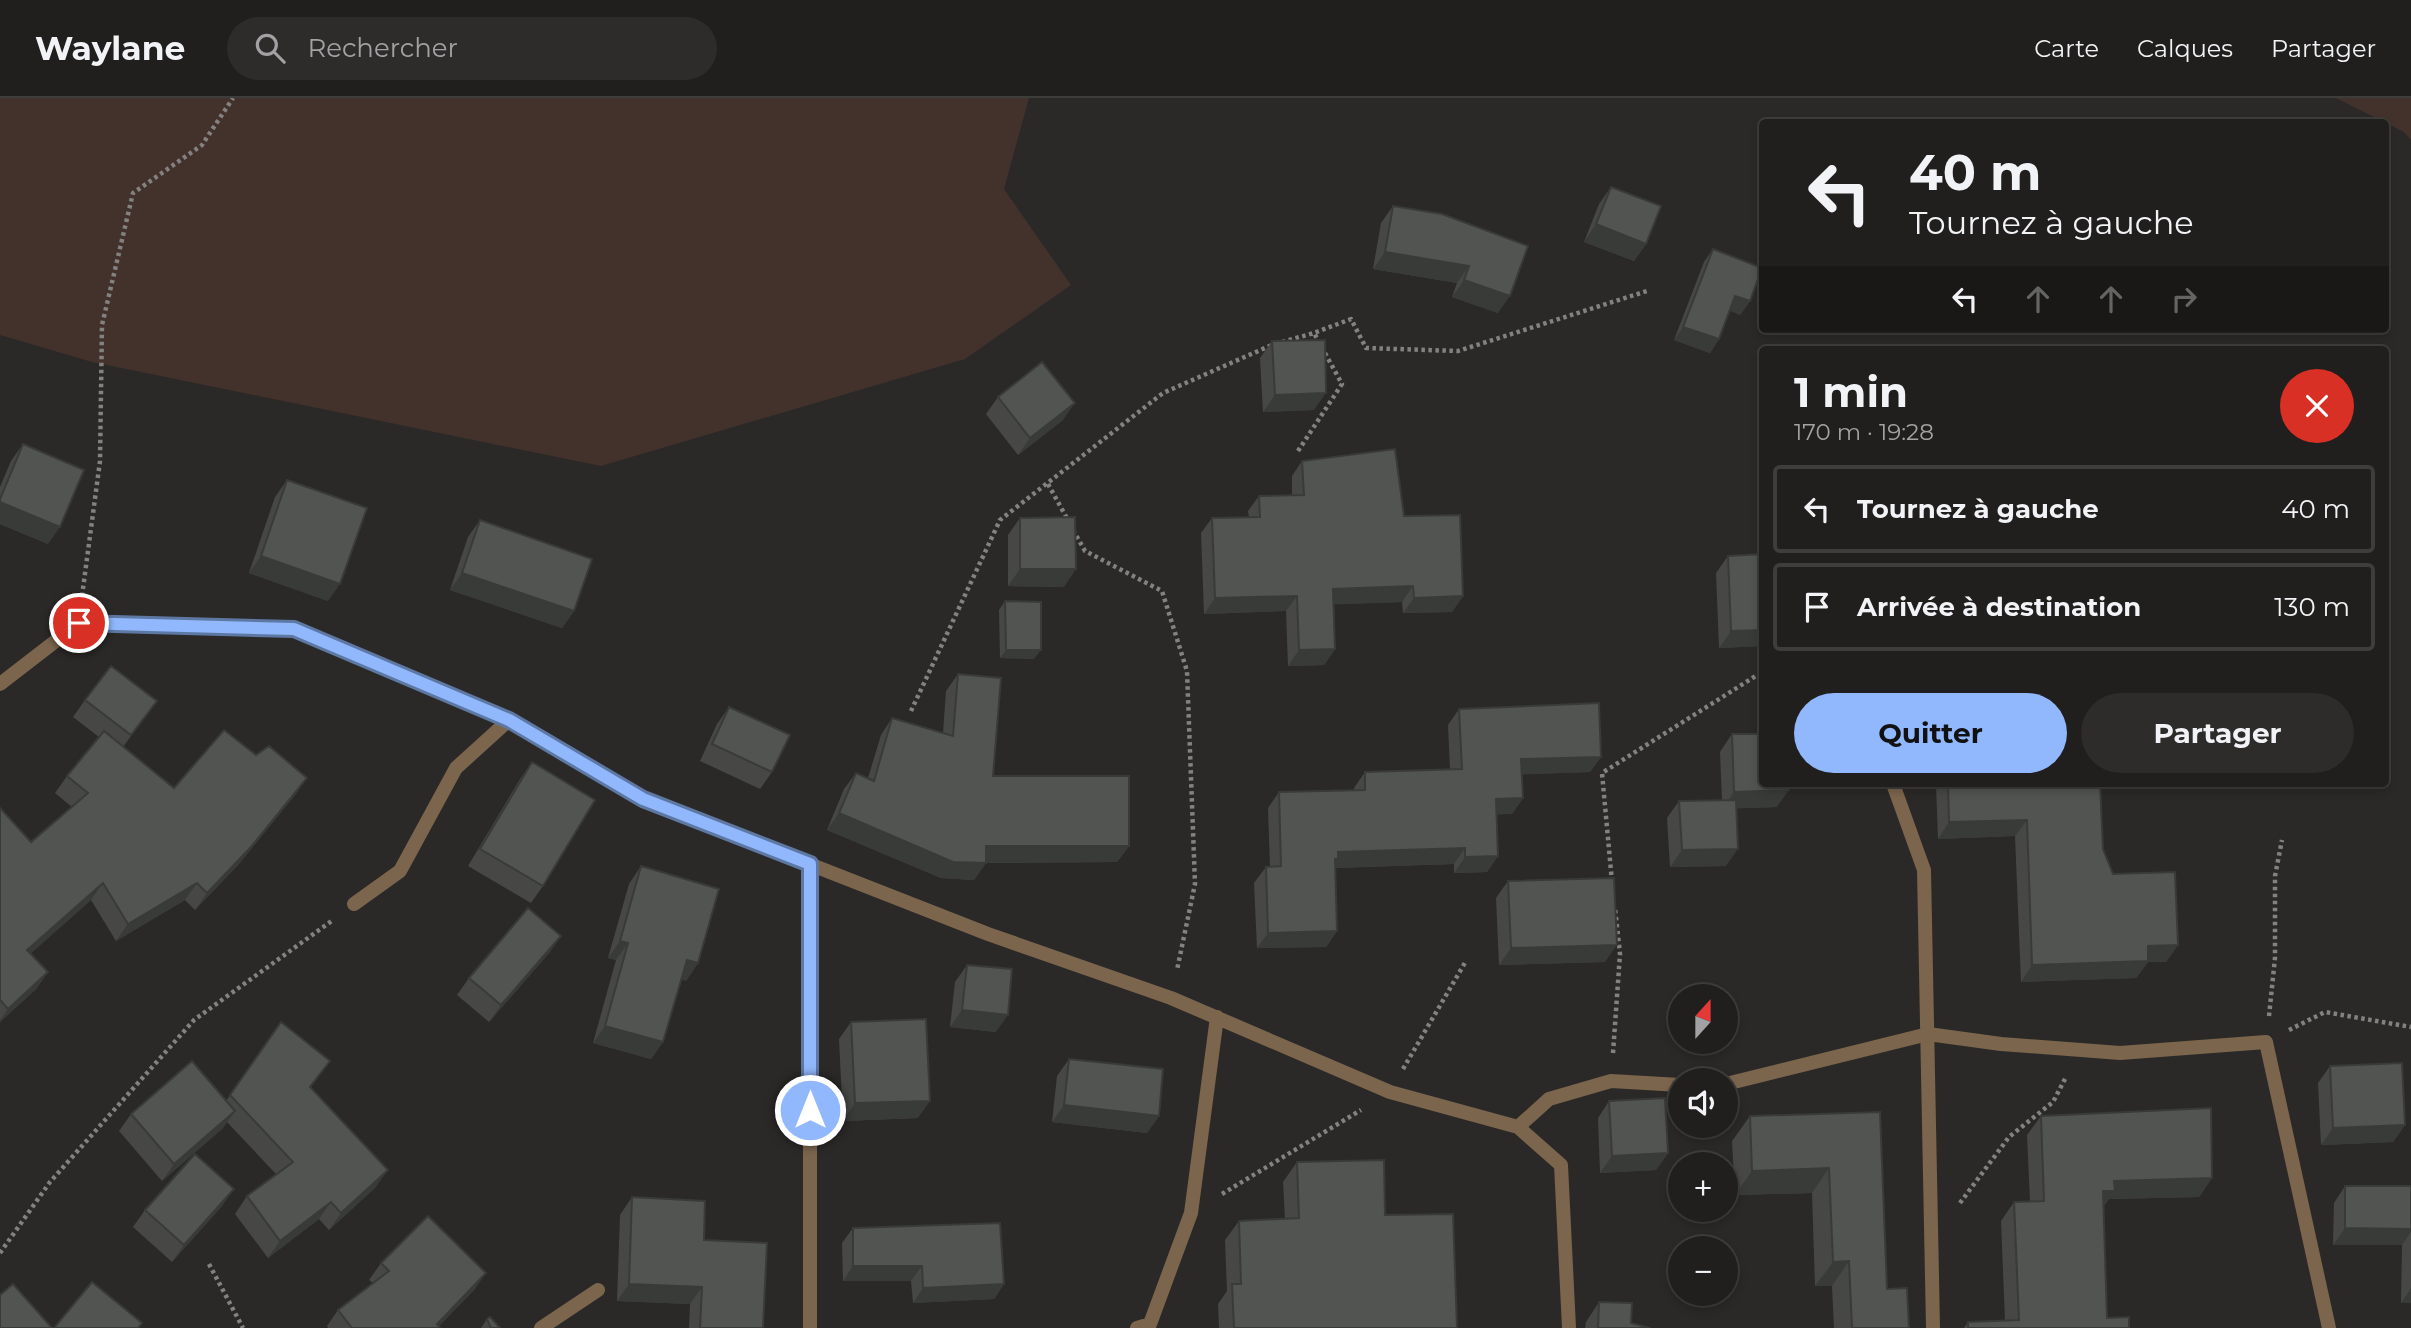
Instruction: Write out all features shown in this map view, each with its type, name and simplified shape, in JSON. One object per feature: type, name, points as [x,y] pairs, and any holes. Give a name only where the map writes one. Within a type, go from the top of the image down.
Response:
[{"type":"street","points":[[0,684],[79,623],[294,629],[509,720],[643,799],[988,934],[1171,998],[1390,1092],[1518,1127],[1561,1165],[1569,1328]]},
{"type":"street","points":[[354,904],[400,871],[456,768],[509,720]]},
{"type":"street","points":[[1894,787],[1924,870],[1933,1328]]},
{"type":"street","points":[[810,864],[810,1328]]},
{"type":"street","points":[[1137,1328],[1150,1324],[1191,1213],[1217,1017]]},
{"type":"street","points":[[1738,1080],[1928,1034],[2001,1044],[2120,1053],[2266,1042],[2329,1328]]},
{"type":"street","points":[[1518,1127],[1549,1099],[1611,1082],[1668,1084]]},
{"type":"street","points":[[541,1328],[598,1290]]},
{"type":"path","points":[[79,623],[100,461],[102,326],[133,193],[201,145],[233,98]]},
{"type":"path","points":[[911,710],[1000,520],[1163,393],[1267,346],[1314,333],[1350,319],[1366,348],[1458,351],[1647,290]]},
{"type":"path","points":[[1298,451],[1342,384],[1314,333]]},
{"type":"path","points":[[1048,484],[1085,551],[1162,591],[1187,671],[1195,884],[1171,998]]},
{"type":"path","points":[[1612,885],[1602,773],[1759,674]]},
{"type":"path","points":[[2266,1042],[2275,958],[2275,876],[2282,840]]},
{"type":"path","points":[[1611,1082],[1620,954],[1614,899]]},
{"type":"path","points":[[0,1253],[50,1182],[194,1020],[354,904]]},
{"type":"path","points":[[2266,1042],[2325,1012],[2411,1027]]},
{"type":"path","points":[[1932,1240],[2009,1137],[2053,1102],[2080,1050]]},
{"type":"path","points":[[209,1264],[243,1328]]},
{"type":"shaded area","points":[[0,98],[1029,98],[1004,189],[1071,285],[965,359],[601,466],[92,362],[0,335]]},
{"type":"shaded area","points":[[2336,98],[2411,98],[2411,140],[2404,132],[2389,124],[2389,119],[2378,119]]},
{"type":"building","points":[[1611,187],[1661,206],[1646,244],[1596,224]]},
{"type":"building","points":[[1393,206],[1442,214],[1528,246],[1510,296],[1464,280],[1469,266],[1385,252]]},
{"type":"building","points":[[1713,249],[1759,267],[1759,276],[1750,301],[1735,296],[1719,339],[1683,327]]},
{"type":"building","points":[[1325,340],[1326,393],[1275,395],[1272,341]]},
{"type":"building","points":[[1042,362],[1075,403],[1030,438],[998,397]]},
{"type":"building","points":[[23,444],[84,470],[60,527],[0,502]]},
{"type":"building","points":[[1395,449],[1404,516],[1460,515],[1463,596],[1414,598],[1413,586],[1333,589],[1335,649],[1299,650],[1297,596],[1215,598],[1212,518],[1260,517],[1259,496],[1304,495],[1302,461]]},
{"type":"building","points":[[287,480],[367,508],[340,584],[261,556]]},
{"type":"building","points":[[1075,517],[1076,569],[1020,569],[1020,518]]},
{"type":"building","points":[[480,520],[592,559],[574,611],[462,573]]},
{"type":"building","points":[[1759,554],[1759,630],[1731,631],[1728,556]]},
{"type":"building","points":[[1005,601],[1041,602],[1041,650],[1006,650]]},
{"type":"building","points":[[111,666],[157,701],[131,735],[85,700]]},
{"type":"building","points":[[958,674],[1001,678],[993,776],[1129,776],[1129,846],[986,846],[986,863],[953,862],[839,813],[856,773],[874,781],[892,718],[953,736]]},
{"type":"building","points":[[1599,703],[1601,757],[1521,759],[1523,798],[1496,799],[1498,856],[1465,857],[1465,848],[1338,852],[1338,859],[1335,859],[1337,931],[1268,933],[1266,867],[1281,866],[1279,792],[1365,790],[1365,772],[1462,769],[1459,709]]},
{"type":"building","points":[[729,707],[790,735],[772,772],[712,744]]},
{"type":"building","points":[[224,730],[256,755],[269,746],[307,778],[251,847],[207,893],[197,883],[128,924],[103,883],[27,950],[48,972],[8,1009],[0,1000],[0,808],[31,842],[88,793],[67,776],[104,731],[174,788]]},
{"type":"building","points":[[1732,734],[1759,734],[1759,787],[1788,787],[1789,790],[1734,792]]},
{"type":"building","points":[[532,762],[595,800],[543,886],[480,849]]},
{"type":"building","points":[[1948,787],[2100,787],[2103,849],[2113,874],[2175,872],[2178,945],[2148,946],[2148,961],[2032,965],[2027,820],[1949,822]]},
{"type":"building","points":[[1736,800],[1738,849],[1682,850],[1679,801]]},
{"type":"building","points":[[641,866],[719,889],[698,963],[687,960],[663,1042],[605,1026],[628,943],[620,941]]},
{"type":"building","points":[[1614,878],[1617,945],[1511,948],[1508,881]]},
{"type":"building","points":[[528,908],[561,936],[501,1005],[469,978]]},
{"type":"building","points":[[967,965],[1012,969],[1008,1015],[962,1010]]},
{"type":"building","points":[[926,1019],[930,1101],[855,1103],[851,1022]]},
{"type":"building","points":[[281,1022],[330,1061],[310,1087],[388,1170],[341,1213],[331,1202],[280,1241],[247,1196],[293,1162],[230,1095]]},
{"type":"building","points":[[1069,1059],[1163,1069],[1159,1116],[1064,1105]]},
{"type":"building","points":[[192,1061],[235,1111],[174,1164],[131,1114]]},
{"type":"building","points":[[2402,1063],[2405,1125],[2333,1128],[2330,1066]]},
{"type":"building","points":[[1665,1098],[1668,1153],[1612,1156],[1609,1101]]},
{"type":"building","points":[[2211,1108],[2212,1178],[2114,1181],[2115,1191],[2103,1191],[2107,1318],[2129,1317],[2129,1328],[1968,1328],[1968,1322],[2019,1320],[2014,1202],[2044,1201],[2041,1116]]},
{"type":"building","points":[[1880,1112],[1887,1289],[1907,1288],[1909,1328],[1852,1328],[1849,1261],[1833,1262],[1829,1168],[1752,1171],[1750,1116]]},
{"type":"building","points":[[195,1154],[234,1189],[184,1245],[145,1210]]},
{"type":"building","points":[[1384,1160],[1385,1215],[1453,1214],[1457,1328],[1234,1328],[1232,1284],[1241,1284],[1239,1221],[1299,1218],[1297,1162]]},
{"type":"building","points":[[2345,1186],[2411,1186],[2411,1229],[2345,1228]]},
{"type":"building","points":[[632,1197],[705,1201],[704,1240],[767,1243],[763,1328],[700,1328],[702,1287],[629,1284]]},
{"type":"building","points":[[428,1216],[486,1273],[437,1324],[440,1328],[352,1328],[338,1310],[389,1271],[381,1263]]},
{"type":"building","points":[[1000,1223],[1004,1284],[923,1288],[922,1266],[853,1266],[853,1228]]},
{"type":"building","points":[[92,1282],[142,1323],[138,1328],[54,1328]]},
{"type":"building","points":[[13,1284],[52,1328],[0,1328],[0,1295]]},
{"type":"building","points":[[1599,1302],[1632,1303],[1631,1323],[1650,1328],[1598,1328]]},
{"type":"building","points":[[490,1317],[500,1328],[491,1328],[487,1319]]},
{"type":"route","points":[[79,623],[294,629],[509,720],[643,799],[810,864],[810,1110]]}]
